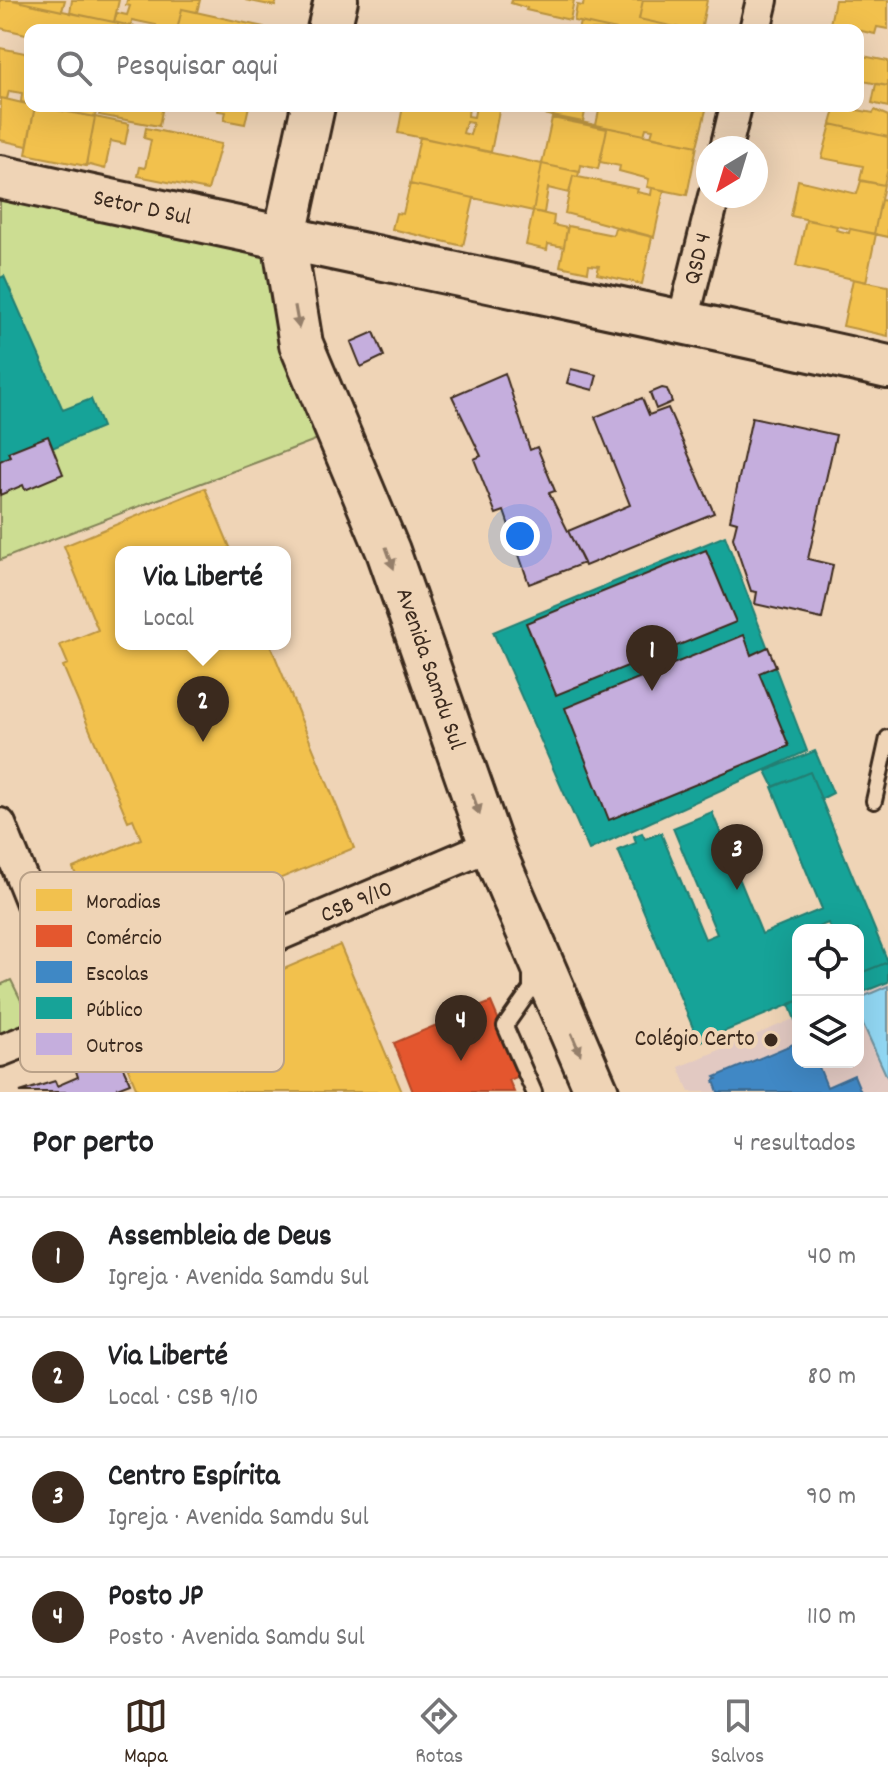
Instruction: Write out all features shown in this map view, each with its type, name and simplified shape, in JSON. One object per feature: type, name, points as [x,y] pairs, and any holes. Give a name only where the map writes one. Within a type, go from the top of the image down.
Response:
[{"type":"main road","points":[[330,24],[336,0]]},
{"type":"main road","points":[[284,240],[312,112]]},
{"type":"main road","name":"Setor D Sul","points":[[2,180],[683,321],[888,367]]},
{"type":"main road","name":"Avenida Samdu Sul","points":[[284,240],[301,344],[388,551],[491,845],[597,1092]]},
{"type":"street","points":[[756,24],[762,0]]},
{"type":"street","points":[[729,136],[735,112]]},
{"type":"street","name":"QSD 4","points":[[683,321],[711,208]]},
{"type":"street","points":[[0,824],[20,874]]},
{"type":"street","name":"CSB 9/10","points":[[284,933],[491,845]]},
{"type":"street","name":"CSB 9/10","points":[[0,1051],[20,1043]]},
{"type":"lane","points":[[874,801],[888,738]]},
{"type":"lane","points":[[531,934],[531,989],[505,1026],[534,1092]]},
{"type":"shaded area","name":"Colégio Certo","points":[[888,979],[888,1092],[689,1092],[679,1067],[792,1020],[792,1068],[864,1068],[864,989]]},
{"type":"green space","points":[[0,200],[271,251],[323,437],[0,560]]},
{"type":"green space","points":[[11,980],[20,998],[20,1043],[0,1051],[0,985]]},
{"type":"water","points":[[888,986],[888,1077],[864,1026],[864,996]]},
{"type":"building: Moradias","points":[[0,0],[118,23],[24,24],[24,34],[0,28]]},
{"type":"building: Moradias","points":[[12,0],[65,0],[62,11]]},
{"type":"building: Moradias","points":[[72,0],[119,0],[114,22],[70,13]]},
{"type":"building: Moradias","points":[[127,0],[200,0],[197,12],[182,9],[178,24],[132,20],[131,24],[114,22],[117,13],[127,15],[130,6],[126,5]]},
{"type":"building: Moradias","points":[[245,0],[277,0],[275,6]]},
{"type":"building: Moradias","points":[[512,0],[574,0],[570,20],[526,10],[511,3]]},
{"type":"building: Moradias","points":[[584,0],[643,0],[639,19],[662,24],[588,24],[574,21],[577,5],[583,6]]},
{"type":"building: Moradias","points":[[643,0],[707,0],[702,24],[662,24],[639,19]]},
{"type":"building: Moradias","points":[[835,0],[888,0],[888,29],[877,27],[875,34],[864,32],[864,24],[830,24]]},
{"type":"building: Moradias","points":[[182,9],[250,24],[178,24]]},
{"type":"building: Moradias","points":[[0,48],[24,53],[24,103],[21,102],[22,93],[9,91],[7,99],[0,98]]},
{"type":"building: Moradias","points":[[864,56],[888,61],[888,86],[864,81]]},
{"type":"building: Moradias","points":[[876,84],[888,86],[888,107],[872,103]]},
{"type":"building: Moradias","points":[[1,98],[24,103],[24,112],[34,112],[27,146],[0,140]]},
{"type":"building: Moradias","points":[[875,110],[888,116],[888,137],[831,124],[834,112],[873,113]]},
{"type":"building: Moradias","points":[[34,112],[68,112],[95,117],[86,166],[26,154]]},
{"type":"building: Moradias","points":[[70,112],[96,112],[95,117]]},
{"type":"building: Moradias","points":[[100,112],[162,112],[159,126],[99,115]]},
{"type":"building: Moradias","points":[[226,112],[248,112],[245,124],[224,120]]},
{"type":"building: Moradias","points":[[402,112],[468,112],[468,116],[474,117],[475,112],[499,112],[491,152],[398,133]],"holes":[[[466,122],[473,123],[470,135],[463,133]]]},
{"type":"building: Moradias","points":[[554,112],[585,112],[583,122],[553,116]]},
{"type":"building: Moradias","points":[[599,112],[706,112],[700,136],[696,136],[696,146],[651,136],[653,129],[646,128],[644,135],[596,125]]},
{"type":"building: Moradias","points":[[95,117],[129,124],[125,144],[111,141],[105,169],[86,164]]},
{"type":"building: Moradias","points":[[552,118],[696,146],[687,195],[647,187],[649,179],[619,171],[620,166],[600,162],[607,129]]},
{"type":"building: Moradias","points":[[552,118],[607,129],[598,169],[581,165],[580,172],[542,164]]},
{"type":"building: Moradias","points":[[831,124],[888,137],[888,169],[884,185],[860,180],[863,166],[822,158]]},
{"type":"building: Moradias","points":[[146,128],[221,144],[208,190],[138,176],[140,167],[145,168],[151,140],[144,138]]},
{"type":"building: Moradias","points":[[420,137],[542,164],[533,211],[410,184]]},
{"type":"building: Moradias","points":[[542,164],[579,172],[578,177],[573,176],[569,193],[548,188],[544,213],[533,211]]},
{"type":"building: Moradias","points":[[573,176],[638,189],[637,192],[651,195],[652,188],[664,190],[654,237],[565,213]]},
{"type":"building: Moradias","points":[[798,180],[857,194],[861,181],[884,185],[874,234],[791,216]]},
{"type":"building: Moradias","points":[[410,184],[474,198],[463,246],[392,229],[396,213],[403,214]]},
{"type":"building: Moradias","points":[[881,200],[888,201],[888,237],[874,234]]},
{"type":"building: Moradias","points":[[533,211],[554,216],[553,225],[567,228],[564,247],[548,244],[547,250],[526,245]]},
{"type":"building: Moradias","points":[[806,220],[837,226],[836,230],[849,233],[850,229],[876,234],[866,282],[796,266]]},
{"type":"building: Moradias","points":[[568,226],[613,235],[615,228],[652,237],[642,284],[597,274],[599,266],[589,265],[588,272],[560,266]]},
{"type":"building: Moradias","points":[[853,279],[888,286],[888,336],[843,326]]},
{"type":"building: Moradias","points":[[205,488],[229,546],[115,546],[115,650],[272,650],[354,848],[284,877],[284,872],[75,872],[73,868],[141,839],[133,819],[128,821],[63,666],[68,664],[60,645],[98,630],[64,546]]},
{"type":"building: Moradias","points":[[340,945],[402,1092],[138,1092],[130,1072],[284,1072],[284,969]]},
{"type":"building: Comércio","points":[[491,1002],[522,1075],[509,1080],[514,1092],[413,1092],[394,1043]]},
{"type":"building: Escolas","points":[[792,1045],[792,1068],[819,1068],[827,1087],[854,1075],[861,1092],[718,1092],[715,1077]]},
{"type":"building: Público","points":[[4,276],[63,410],[91,399],[102,427],[0,470],[0,278]]},
{"type":"building: Público","points":[[725,536],[807,751],[589,850],[493,632]]},
{"type":"building: Público","points":[[815,751],[833,793],[821,799],[810,772],[774,787],[766,771]]},
{"type":"building: Público","points":[[810,772],[888,962],[864,972],[864,924],[792,924],[792,1003],[699,1042],[618,850],[636,843],[634,836],[642,833],[645,839],[661,833],[705,939],[717,934],[673,828],[712,812],[762,934],[822,909],[772,787]]},
{"type":"building: Público","points":[[888,962],[888,982],[864,992],[864,972]]},
{"type":"building: Outros","points":[[374,332],[384,356],[361,367],[351,342]]},
{"type":"building: Outros","points":[[571,369],[597,375],[593,390],[567,383]]},
{"type":"building: Outros","points":[[505,373],[530,450],[537,447],[555,491],[549,493],[584,563],[529,584],[504,511],[496,514],[474,459],[481,456],[452,396]]},
{"type":"building: Outros","points":[[667,389],[672,402],[656,409],[650,393]]},
{"type":"building: Outros","points":[[642,398],[649,415],[668,408],[714,513],[585,566],[568,531],[630,505],[595,417]]},
{"type":"building: Outros","points":[[752,417],[836,435],[808,559],[833,565],[822,619],[755,604],[757,592],[751,591],[733,538],[737,522],[730,520]]},
{"type":"building: Outros","points":[[48,436],[63,474],[25,490],[23,485],[0,495],[0,461],[10,456],[8,452]]},
{"type":"building: Outros","points":[[706,550],[736,622],[556,695],[526,623]]},
{"type":"building: Outros","points":[[744,635],[751,655],[768,647],[776,666],[759,673],[789,746],[609,820],[565,708]]},
{"type":"building: Outros","points":[[76,1072],[125,1072],[130,1083],[117,1088],[119,1092],[20,1092],[55,1081],[57,1086],[78,1077]]},
{"type":"place","name":"Assembleia de Deus","points":[[652,691]]},
{"type":"place","name":"Via Liberté","points":[[203,742]]},
{"type":"place","name":"Centro Espírita","points":[[737,890]]},
{"type":"place","name":"Colégio Certo","points":[[771,1040]]},
{"type":"place","name":"Posto JP","points":[[461,1061]]}]
